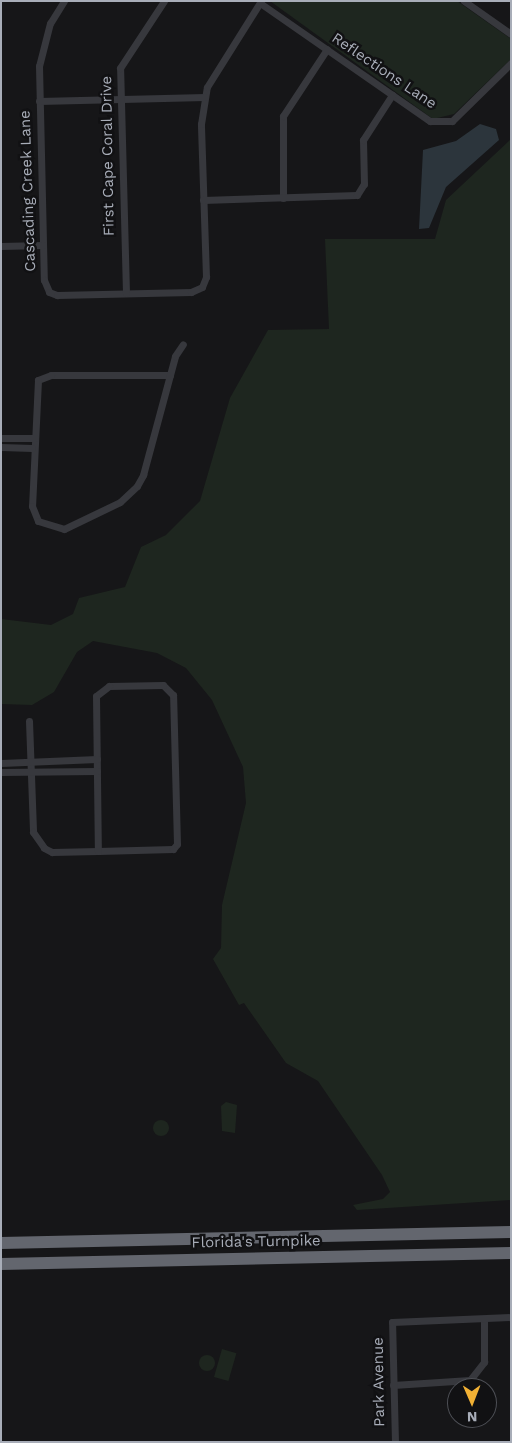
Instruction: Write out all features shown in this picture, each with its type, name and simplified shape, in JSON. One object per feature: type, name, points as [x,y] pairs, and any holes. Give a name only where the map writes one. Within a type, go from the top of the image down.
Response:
[{"type":"highway","name":"Florida's Turnpike","points":[[1,1244],[511,1232]]},
{"type":"highway","name":"Florida's Turnpike","points":[[1,1264],[511,1253]]},
{"type":"street","name":"Cascading Creek Lane","points":[[64,1],[41,47],[39,101],[44,280],[49,292],[191,292],[202,287],[206,277],[204,200],[205,97]]},
{"type":"street","name":"First Cape Coral Drive","points":[[126,293],[121,99],[124,59],[164,1]]},
{"type":"street","points":[[464,1],[511,34]]},
{"type":"street","points":[[39,101],[205,97],[219,63],[261,2]]},
{"type":"street","name":"Reflections Lane","points":[[261,2],[430,121],[452,121],[511,63]]},
{"type":"street","points":[[283,198],[284,116],[327,49]]},
{"type":"street","points":[[204,200],[349,197],[362,191],[363,140],[392,95]]},
{"type":"street","points":[[1,246],[43,245]]},
{"type":"street","points":[[170,375],[44,376],[36,387],[35,438],[32,448],[32,506],[46,527],[64,530],[120,502],[143,475],[170,375],[183,344]]},
{"type":"street","points":[[1,438],[35,438]]},
{"type":"street","points":[[1,447],[32,448]]},
{"type":"street","points":[[29,721],[33,832],[44,848],[98,851],[176,848],[170,689],[164,685],[102,689],[96,696],[98,851]]},
{"type":"street","points":[[1,763],[97,759]]},
{"type":"street","points":[[11,763],[11,772]]},
{"type":"street","points":[[1,772],[97,772]]},
{"type":"street","points":[[393,1385],[470,1380],[484,1362],[484,1321],[511,1318]]},
{"type":"street","name":"Park Avenue","points":[[395,1442],[392,1322],[484,1321]]},
{"type":"shaded area","points":[[270,1],[457,1],[511,39],[511,59],[454,114],[433,119]]},
{"type":"shaded area","points":[[480,124],[496,129],[499,140],[446,187],[429,228],[419,229],[423,150],[456,141]]},
{"type":"shaded area","points":[[511,139],[511,1200],[357,1210],[353,1205],[383,1199],[390,1192],[382,1175],[318,1081],[286,1063],[244,1003],[239,1005],[213,959],[221,948],[222,905],[246,803],[243,767],[212,700],[186,668],[157,653],[93,641],[77,652],[54,692],[32,705],[1,704],[1,619],[51,625],[73,614],[79,598],[125,587],[141,547],[166,535],[200,501],[230,398],[268,330],[329,329],[325,239],[435,239],[446,200]]},
{"type":"shaded area","points":[[226,1102],[237,1105],[235,1133],[222,1131],[221,1106]]},
{"type":"shaded area","points":[[161,1120],[169,1128],[161,1136],[153,1128]]},
{"type":"shaded area","points":[[222,1349],[236,1353],[228,1381],[214,1377]]},
{"type":"shaded area","points":[[207,1355],[215,1363],[207,1371],[199,1363]]}]
